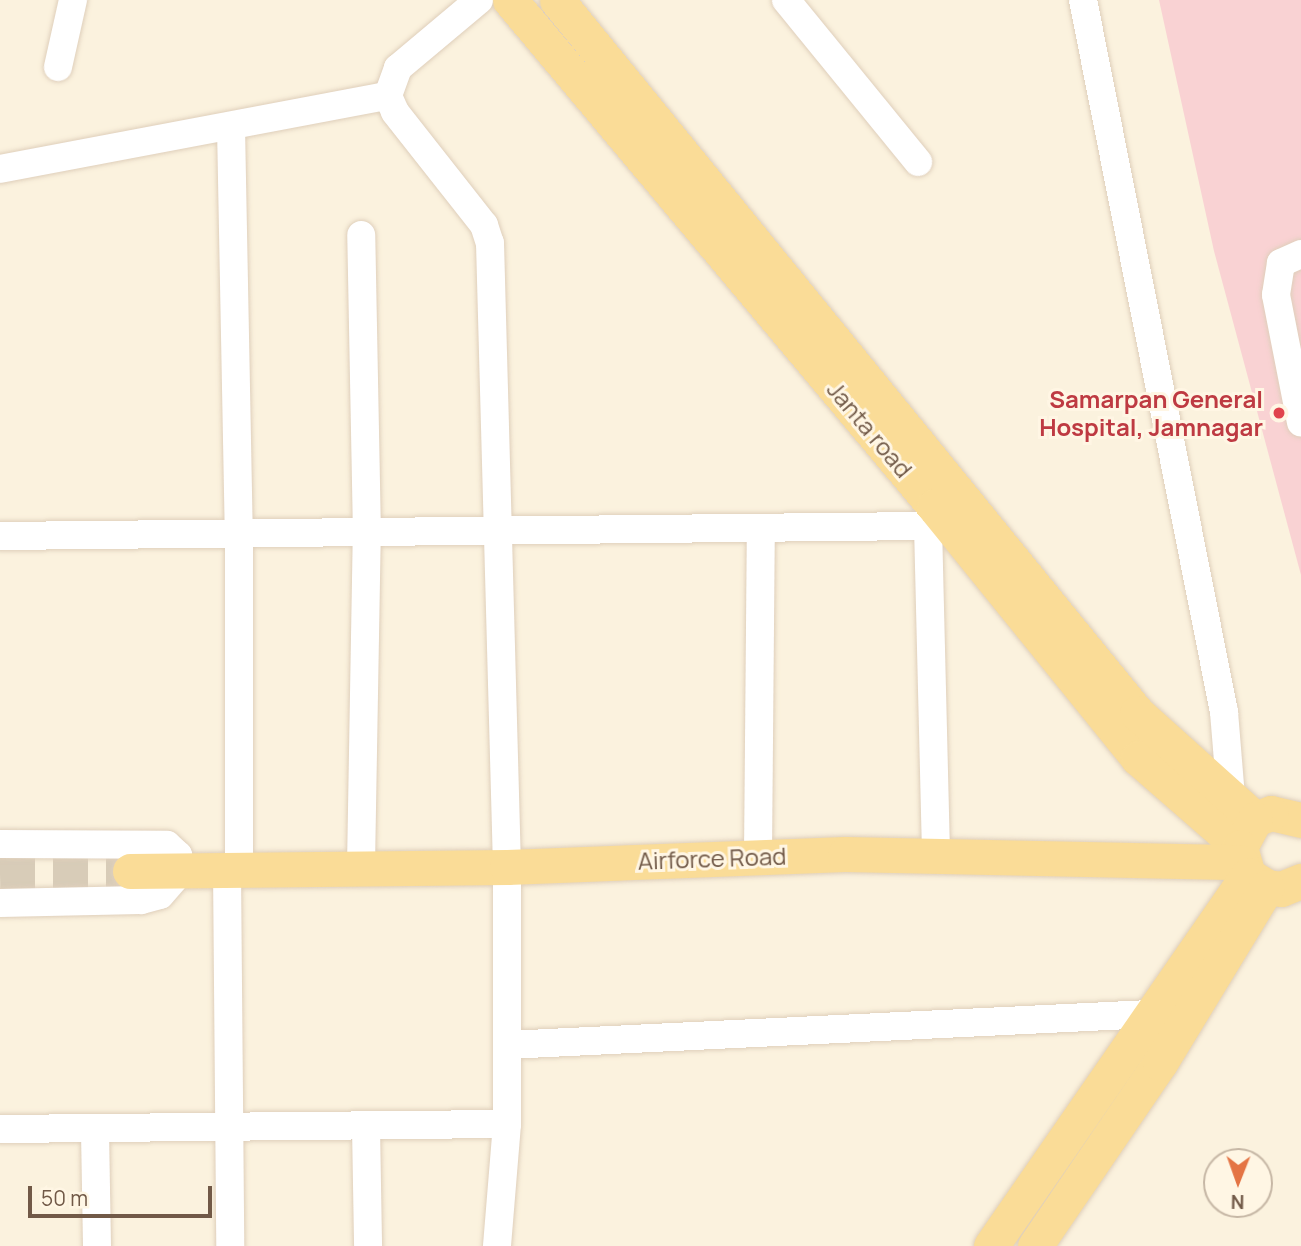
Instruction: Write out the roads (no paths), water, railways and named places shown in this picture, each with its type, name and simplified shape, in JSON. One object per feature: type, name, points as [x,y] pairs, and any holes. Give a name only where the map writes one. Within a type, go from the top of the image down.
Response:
[{"type":"main road","name":"Janta road","points":[[510,0],[938,504],[1136,713],[1264,835]]},
{"type":"main road","name":"Janta road","points":[[557,0],[938,504],[1138,758],[1264,835]]},
{"type":"main road","name":"Airforce Road","points":[[130,871],[361,866],[507,867],[758,855],[936,853],[1264,835],[1281,889],[1301,881]]},
{"type":"main road","points":[[991,1246],[1150,1014],[1264,835]]},
{"type":"main road","points":[[1035,1246],[1160,1063],[1264,835]]},
{"type":"street","points":[[58,67],[73,0]]},
{"type":"street","points":[[479,0],[398,68],[388,96],[395,111],[484,225],[490,243],[507,867],[507,1124],[497,1246]]},
{"type":"street","points":[[786,0],[918,162]]},
{"type":"street","points":[[1083,0],[1224,712],[1264,835]]},
{"type":"street","points":[[0,169],[388,96]]},
{"type":"street","points":[[230,1246],[229,1129],[239,535],[231,127]]},
{"type":"street","points":[[361,235],[367,534],[361,866]]},
{"type":"street","points":[[1301,254],[1281,263],[1276,296],[1301,423]]},
{"type":"street","points":[[0,536],[497,534],[761,529],[938,504],[936,853]]},
{"type":"street","points":[[758,855],[761,529]]},
{"type":"street","points":[[0,844],[166,845],[178,855],[182,870],[160,895],[141,900],[0,903]]},
{"type":"street","points":[[507,1045],[1150,1014]]},
{"type":"street","points":[[0,1129],[95,1131],[507,1124]]},
{"type":"street","points":[[366,1126],[368,1246]]},
{"type":"street","points":[[95,1131],[97,1246]]},
{"type":"tunnel","points":[[0,874],[130,871]]},
{"type":"place","name":"Samarpan General Hospital, Jamnagar","points":[[1279,413]]}]
